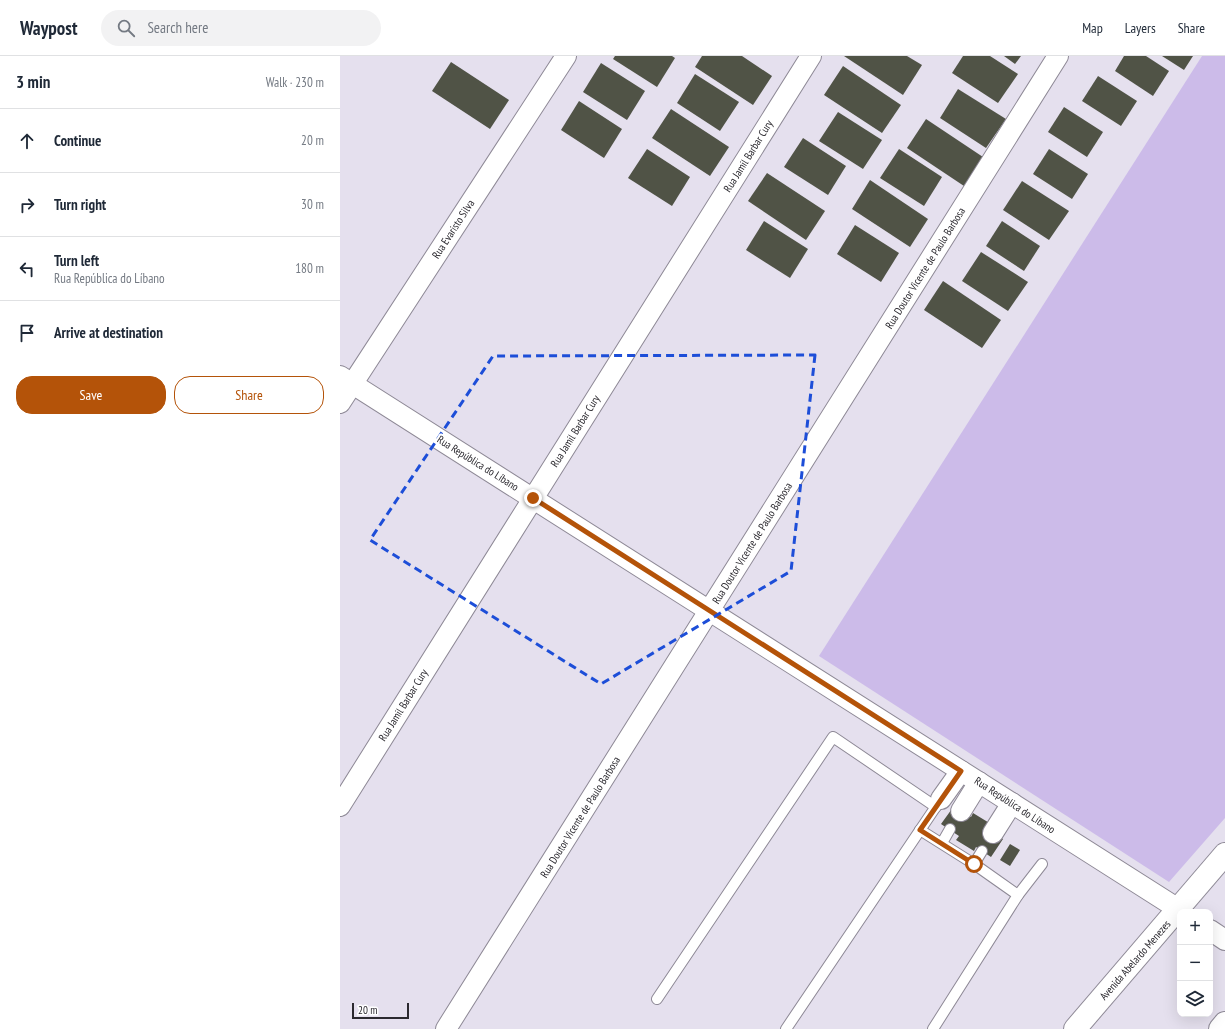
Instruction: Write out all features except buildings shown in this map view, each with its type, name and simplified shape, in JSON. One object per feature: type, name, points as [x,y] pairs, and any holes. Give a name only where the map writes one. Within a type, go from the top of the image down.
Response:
[{"type":"main road","name":"Avenida Abelardo Menezes","points":[[1182,909],[1225,854]]},
{"type":"main road","name":"Avenida Abelardo Menezes","points":[[1075,1029],[1177,914]]},
{"type":"main road","points":[[1220,1029],[1225,1023]]},
{"type":"street","name":"Rua Evaristo Silva","points":[[340,403],[346,380],[566,56]]},
{"type":"street","name":"Rua Jamil Barbar Cury","points":[[340,806],[811,56]]},
{"type":"street","name":"Rua Doutor Vicente de Paulo Barbosa","points":[[446,1029],[1058,56]]},
{"type":"street","name":"Rua República do Líbano","points":[[346,380],[1179,909]]},
{"type":"street","points":[[938,803],[961,771]]},
{"type":"street","points":[[961,811],[979,782]]},
{"type":"street","points":[[993,833],[1012,803]]},
{"type":"street","points":[[1213,932],[1225,940]]},
{"type":"lane","points":[[657,999],[833,737],[938,803],[786,1029]]},
{"type":"lane","points":[[942,843],[950,829]]},
{"type":"lane","points":[[920,830],[974,864],[1018,895]]},
{"type":"lane","points":[[974,864],[982,851]]},
{"type":"lane","points":[[933,1029],[1018,895],[1042,864]]},
{"type":"highlighted area","points":[[815,355],[791,571],[601,684],[370,540],[493,356]]},
{"type":"shaded area","points":[[1202,56],[1225,56],[1225,818],[1169,882],[819,656]]},
{"type":"route","points":[[533,498],[961,771],[920,830],[974,864]]}]
